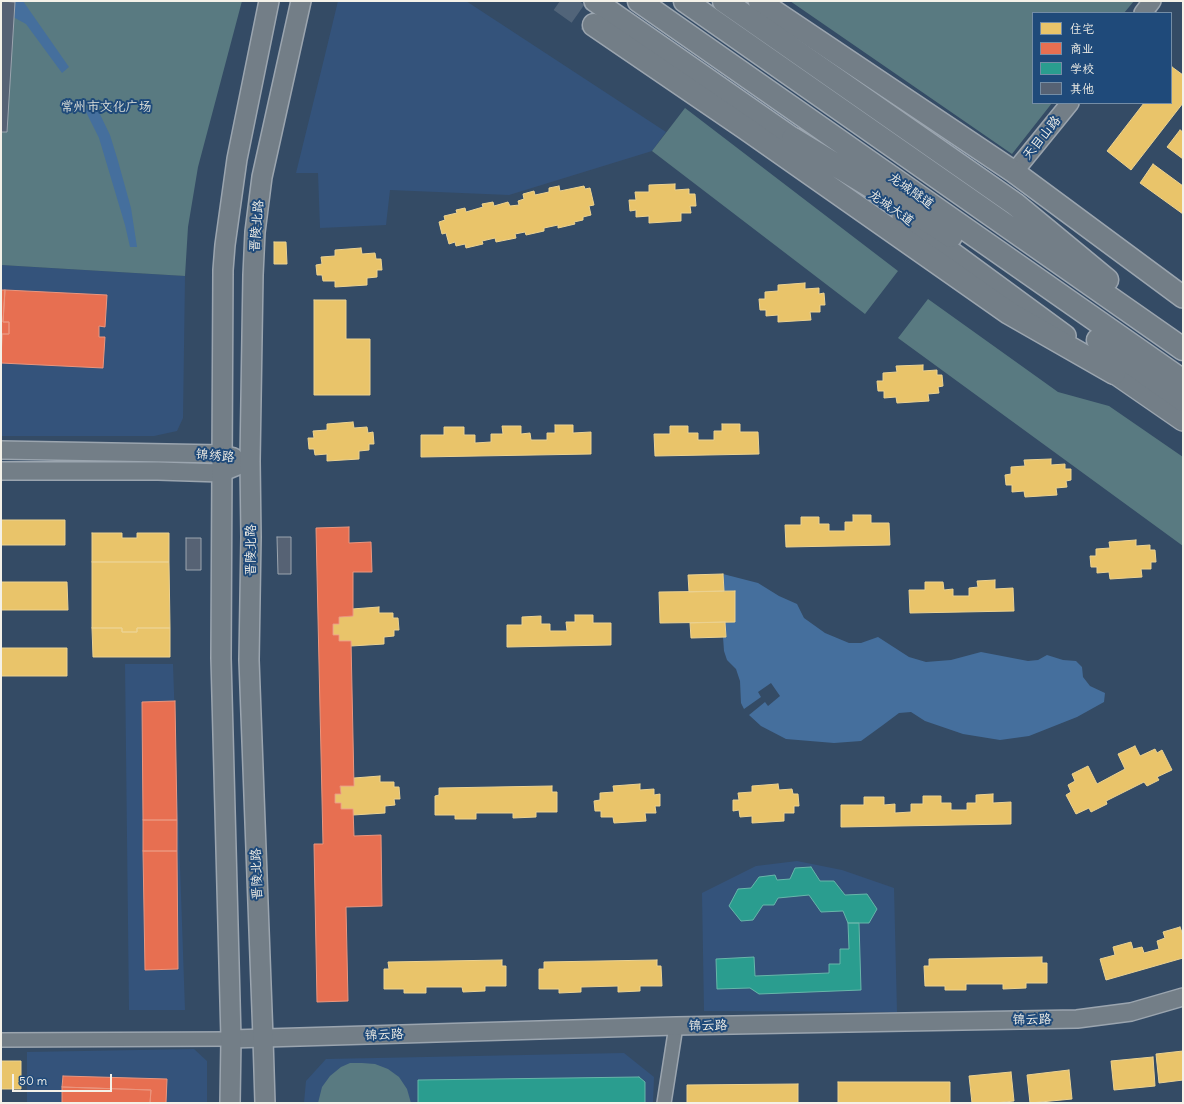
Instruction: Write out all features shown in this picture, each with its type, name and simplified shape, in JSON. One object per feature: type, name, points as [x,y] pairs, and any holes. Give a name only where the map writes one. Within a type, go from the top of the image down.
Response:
[{"type":"highway","name":"龙城隧道","points":[[639,1],[1183,381]]},
{"type":"highway","name":"龙城隧道","points":[[685,1],[1183,349]]},
{"type":"highway","points":[[724,1],[1015,204],[1183,341]]},
{"type":"highway","points":[[594,25],[1009,313],[1114,373]]},
{"type":"highway","points":[[793,139],[936,226],[1183,400]]},
{"type":"main road","points":[[230,1103],[231,1039],[221,658],[223,270],[225,245],[238,159],[269,1]]},
{"type":"main road","name":"晋陵北路","points":[[265,1103],[249,660],[251,537],[250,461],[255,232],[262,177],[301,1]]},
{"type":"main road","name":"龙城大道","points":[[595,1],[927,234],[1114,373],[1183,420]]},
{"type":"main road","points":[[759,1],[1014,172],[1183,297]]},
{"type":"street","points":[[1144,12],[1152,1]]},
{"type":"street","name":"天目山路","points":[[1014,172],[1069,104]]},
{"type":"street","name":"锦绣路","points":[[1,450],[222,454],[250,461]]},
{"type":"street","name":"锦绣路","points":[[1,471],[150,471],[221,473],[250,461]]},
{"type":"street","name":"锦云路","points":[[231,1039],[676,1026],[1077,1019],[1131,1012],[1183,998]]},
{"type":"street","points":[[664,1103],[676,1026]]},
{"type":"street","points":[[1,1040],[231,1039]]},
{"type":"shaded area","points":[[1,1],[23,1],[69,67],[62,73],[26,24],[4,12]]},
{"type":"shaded area","points":[[338,1],[466,1],[666,132],[652,151],[509,195],[390,190],[386,225],[320,228],[318,173],[296,173]]},
{"type":"shaded area","points":[[95,104],[110,135],[118,161],[131,208],[137,247],[130,247],[125,225],[99,138],[85,110]]},
{"type":"shaded area","points":[[1,265],[185,276],[183,418],[177,431],[154,436],[1,436]]},
{"type":"shaded area","points":[[723,574],[758,583],[779,596],[797,604],[804,618],[825,633],[849,643],[861,643],[878,637],[909,657],[926,662],[951,660],[981,652],[1028,661],[1038,660],[1047,655],[1063,660],[1076,661],[1082,667],[1083,677],[1090,686],[1105,693],[1104,702],[1077,717],[1029,736],[1000,740],[963,734],[925,721],[911,712],[899,713],[861,741],[834,743],[786,739],[761,726],[749,715],[765,702],[768,706],[780,696],[771,683],[758,692],[761,697],[744,709],[741,703],[740,681],[736,669],[727,660],[724,651],[723,637],[726,636],[725,622],[735,622],[735,591],[724,591]]},
{"type":"shaded area","points":[[125,664],[173,664],[185,1010],[129,1010]]},
{"type":"shaded area","points":[[797,861],[842,870],[894,888],[897,1012],[704,1011],[702,893],[756,866]]},
{"type":"shaded area","points":[[194,1049],[207,1061],[207,1103],[27,1103],[27,1052]]},
{"type":"shaded area","points":[[624,1053],[654,1077],[653,1103],[304,1103],[306,1081],[326,1059]]},
{"type":"green space","name":"常州市文化广场","points":[[1,1],[242,1],[198,167],[188,227],[185,276],[1,265]]},
{"type":"green space","points":[[790,1],[1134,1],[1125,12],[1032,12],[1032,104],[1051,104],[1012,154]]},
{"type":"green space","points":[[685,108],[898,271],[865,314],[652,151]]},
{"type":"green space","points":[[928,299],[1058,392],[1109,406],[1183,457],[1183,546],[898,338]]},
{"type":"green space","points":[[350,1063],[375,1064],[388,1069],[399,1077],[407,1089],[411,1103],[318,1103],[322,1087],[330,1076],[341,1067]]},
{"type":"building: 住宅","points":[[1172,67],[1183,75],[1183,103],[1131,170],[1107,151],[1143,104],[1172,104]]},
{"type":"building: 住宅","points":[[1180,130],[1183,132],[1183,159],[1167,147]]},
{"type":"building: 住宅","points":[[1153,164],[1183,186],[1183,214],[1140,183]]},
{"type":"building: 住宅","points":[[675,184],[675,190],[689,189],[689,194],[695,194],[696,206],[690,206],[691,213],[681,213],[681,221],[649,223],[649,216],[636,217],[636,210],[630,211],[629,200],[636,200],[635,192],[649,192],[649,185]]},
{"type":"building: 住宅","points":[[559,186],[560,191],[584,186],[585,189],[590,188],[594,205],[589,206],[591,215],[583,217],[583,220],[574,222],[575,224],[558,228],[558,225],[544,228],[544,231],[526,235],[525,232],[515,234],[516,238],[496,242],[495,238],[482,241],[483,244],[466,248],[465,244],[456,246],[455,242],[449,244],[446,233],[442,234],[439,222],[445,220],[444,216],[457,213],[456,210],[465,208],[466,212],[483,207],[482,204],[493,202],[494,206],[508,202],[510,206],[519,205],[518,201],[524,199],[523,194],[534,191],[535,195],[549,192],[549,188]]},
{"type":"building: 住宅","points":[[274,242],[286,242],[287,264],[274,264]]},
{"type":"building: 住宅","points":[[361,248],[362,254],[375,253],[376,259],[381,259],[382,270],[377,270],[377,277],[367,278],[367,285],[335,287],[335,281],[323,281],[322,275],[317,275],[316,265],[322,264],[321,257],[335,256],[335,250]]},
{"type":"building: 住宅","points":[[805,283],[805,289],[819,288],[819,294],[824,293],[825,305],[820,305],[820,312],[810,312],[811,320],[778,322],[778,315],[766,316],[766,310],[760,310],[759,299],[765,299],[765,292],[778,291],[778,285]]},
{"type":"building: 住宅","points":[[314,300],[346,300],[346,339],[370,339],[370,395],[314,395]]},
{"type":"building: 住宅","points":[[923,365],[923,371],[937,370],[937,375],[942,375],[943,386],[938,387],[939,393],[928,394],[929,401],[897,403],[896,397],[884,398],[884,391],[878,391],[877,381],[883,381],[883,373],[897,372],[896,366]]},
{"type":"building: 住宅","points":[[353,422],[354,428],[367,427],[368,433],[373,432],[374,444],[369,444],[369,450],[359,451],[359,459],[327,461],[327,454],[315,455],[314,449],[309,449],[308,438],[314,438],[313,431],[327,430],[327,424]]},
{"type":"building: 住宅","points":[[722,424],[740,424],[740,432],[758,432],[759,454],[655,456],[654,434],[670,434],[670,426],[688,426],[688,433],[698,433],[698,440],[714,440],[714,431],[722,431]]},
{"type":"building: 住宅","points":[[555,425],[573,425],[573,433],[591,432],[591,454],[421,457],[421,435],[444,435],[444,427],[464,427],[464,435],[475,435],[475,443],[491,442],[491,434],[503,434],[502,426],[521,426],[521,434],[530,433],[531,440],[547,440],[547,433],[555,433]]},
{"type":"building: 住宅","points":[[1051,459],[1051,465],[1065,464],[1065,469],[1071,469],[1071,480],[1066,481],[1067,487],[1056,488],[1057,495],[1025,497],[1024,491],[1012,492],[1012,485],[1006,485],[1005,475],[1011,474],[1011,467],[1025,466],[1024,460]]},
{"type":"building: 住宅","points":[[853,515],[871,515],[871,523],[889,523],[890,545],[786,547],[785,525],[801,525],[801,517],[819,517],[819,524],[829,524],[829,531],[845,531],[845,522],[853,522]]},
{"type":"building: 住宅","points":[[1,520],[65,520],[65,545],[1,545]]},
{"type":"building: 住宅","points":[[92,533],[122,533],[122,538],[137,538],[137,533],[169,533],[169,562],[92,562]]},
{"type":"building: 住宅","points":[[1136,540],[1136,546],[1150,545],[1150,550],[1155,550],[1156,562],[1151,562],[1151,569],[1141,569],[1142,577],[1110,579],[1109,572],[1097,573],[1097,567],[1091,567],[1090,556],[1096,556],[1096,549],[1110,548],[1109,542]]},
{"type":"building: 住宅","points":[[92,562],[169,562],[170,628],[137,628],[137,632],[122,632],[122,628],[92,628]]},
{"type":"building: 住宅","points":[[723,574],[724,591],[689,592],[688,575]]},
{"type":"building: 住宅","points":[[995,580],[995,589],[1013,588],[1014,611],[910,613],[909,590],[925,590],[925,582],[943,582],[944,590],[953,589],[953,596],[969,596],[969,588],[978,587],[977,581]]},
{"type":"building: 住宅","points":[[1,582],[67,582],[68,610],[1,610]]},
{"type":"building: 住宅","points":[[735,591],[735,622],[660,623],[659,592]]},
{"type":"building: 住宅","points":[[379,607],[379,613],[393,613],[393,618],[398,618],[399,630],[394,630],[394,636],[384,637],[384,644],[351,646],[351,641],[339,641],[339,635],[333,635],[333,624],[339,624],[339,617],[353,616],[352,609]]},
{"type":"building: 住宅","points":[[575,615],[593,615],[593,623],[611,623],[611,645],[507,647],[507,625],[522,625],[522,617],[541,616],[541,624],[550,624],[550,631],[567,631],[566,622],[575,622]]},
{"type":"building: 住宅","points":[[725,622],[726,637],[691,638],[690,623]]},
{"type":"building: 住宅","points":[[92,628],[122,628],[122,632],[137,632],[137,628],[170,628],[170,657],[93,657]]},
{"type":"building: 住宅","points":[[1,648],[67,648],[67,676],[1,676]]},
{"type":"building: 住宅","points":[[1135,746],[1140,756],[1155,749],[1157,753],[1162,750],[1172,770],[1157,777],[1159,780],[1147,786],[1144,782],[1106,801],[1107,804],[1091,812],[1089,808],[1076,814],[1066,795],[1071,792],[1068,785],[1075,781],[1072,774],[1088,766],[1097,784],[1125,769],[1118,754]]},
{"type":"building: 住宅","points":[[380,776],[380,782],[394,782],[394,787],[399,787],[400,799],[394,799],[395,805],[385,806],[385,813],[353,815],[353,809],[341,809],[341,803],[335,803],[335,794],[341,794],[340,786],[354,786],[354,778]]},
{"type":"building: 住宅","points":[[640,784],[640,790],[654,789],[654,795],[660,794],[660,806],[655,806],[656,813],[645,813],[646,821],[614,823],[613,817],[601,817],[601,811],[595,811],[594,801],[600,800],[600,793],[614,792],[613,786]]},
{"type":"building: 住宅","points":[[778,784],[779,790],[792,789],[793,794],[798,794],[799,806],[794,806],[794,813],[784,813],[784,821],[752,823],[752,816],[740,817],[739,810],[733,811],[733,800],[739,800],[738,793],[752,792],[752,786]]},
{"type":"building: 住宅","points":[[552,786],[552,792],[557,792],[557,812],[536,812],[536,817],[513,818],[513,813],[476,813],[476,819],[455,819],[455,815],[435,815],[435,796],[439,795],[439,788]]},
{"type":"building: 住宅","points":[[993,794],[993,803],[1011,802],[1011,824],[841,827],[841,805],[864,805],[864,797],[884,797],[884,805],[895,804],[895,813],[911,812],[911,804],[923,804],[923,796],[941,796],[941,803],[951,803],[951,810],[967,810],[967,803],[976,803],[976,795]]},
{"type":"building: 住宅","points":[[1180,927],[1183,935],[1183,958],[1106,980],[1100,959],[1115,955],[1113,947],[1131,942],[1133,949],[1142,947],[1144,953],[1159,949],[1157,941],[1165,938],[1163,932]]},
{"type":"building: 住宅","points":[[1042,957],[1042,963],[1047,963],[1047,983],[1026,983],[1026,988],[1003,989],[1003,984],[966,984],[966,990],[945,990],[945,986],[925,986],[924,966],[929,966],[929,959]]},
{"type":"building: 住宅","points":[[502,960],[502,966],[506,966],[506,986],[485,986],[485,991],[463,992],[462,987],[426,987],[426,993],[404,993],[404,989],[384,989],[384,969],[389,969],[388,962]]},
{"type":"building: 住宅","points":[[657,960],[657,966],[661,966],[662,986],[640,986],[640,991],[618,992],[618,986],[581,987],[581,992],[559,993],[559,989],[539,989],[539,969],[544,969],[544,962]]},
{"type":"building: 住宅","points":[[1183,1051],[1183,1080],[1159,1083],[1156,1054]]},
{"type":"building: 住宅","points":[[1153,1057],[1155,1086],[1114,1090],[1111,1061]]},
{"type":"building: 住宅","points":[[1,1061],[21,1061],[21,1089],[1,1089]]},
{"type":"building: 住宅","points":[[1069,1070],[1072,1099],[1030,1103],[1027,1075]]},
{"type":"building: 住宅","points":[[1011,1072],[1014,1101],[972,1103],[969,1076]]},
{"type":"building: 住宅","points":[[838,1082],[950,1082],[950,1103],[838,1103]]},
{"type":"building: 住宅","points":[[798,1084],[798,1103],[687,1103],[687,1085]]},
{"type":"building: 商业","points":[[1,290],[5,290],[3,322],[9,322],[9,334],[2,334],[1,361]]},
{"type":"building: 商业","points":[[5,290],[107,295],[105,327],[99,326],[99,337],[105,337],[103,368],[1,363],[2,334],[9,334],[9,322],[3,322]]},
{"type":"building: 商业","points":[[349,527],[349,543],[371,542],[372,572],[353,572],[353,616],[339,617],[339,624],[333,624],[333,635],[339,635],[339,641],[351,641],[354,786],[340,786],[341,794],[335,794],[335,803],[341,803],[341,809],[353,809],[354,836],[381,835],[382,906],[346,907],[348,1001],[317,1002],[314,844],[323,844],[316,528]]},
{"type":"building: 商业","points":[[175,701],[177,820],[143,820],[142,702]]},
{"type":"building: 商业","points":[[143,820],[177,820],[177,851],[143,851]]},
{"type":"building: 商业","points":[[143,851],[177,851],[178,969],[145,970]]},
{"type":"building: 商业","points":[[63,1076],[167,1079],[166,1103],[150,1103],[151,1090],[62,1087]]},
{"type":"building: 商业","points":[[62,1087],[151,1090],[150,1103],[62,1103]]},
{"type":"building: 学校","points":[[811,867],[820,881],[834,881],[845,895],[867,894],[877,909],[869,923],[848,923],[843,911],[821,912],[809,895],[778,898],[774,905],[763,905],[753,920],[741,921],[729,906],[738,889],[751,888],[759,877],[775,875],[777,880],[790,879],[795,868]]},
{"type":"building: 学校","points":[[848,923],[859,923],[861,990],[759,994],[750,988],[717,989],[716,959],[754,957],[755,976],[829,973],[829,964],[840,964],[840,949],[849,949]]},
{"type":"building: 学校","points":[[639,1077],[645,1082],[645,1103],[418,1103],[418,1080]]},
{"type":"building: 其他","points":[[1,1],[15,2],[7,132],[1,132]]},
{"type":"building: 其他","points":[[277,537],[291,537],[291,574],[278,574]]},
{"type":"building: 其他","points":[[186,538],[201,538],[201,570],[186,570]]},
{"type":"tunnel","points":[[560,1],[594,25]]}]
